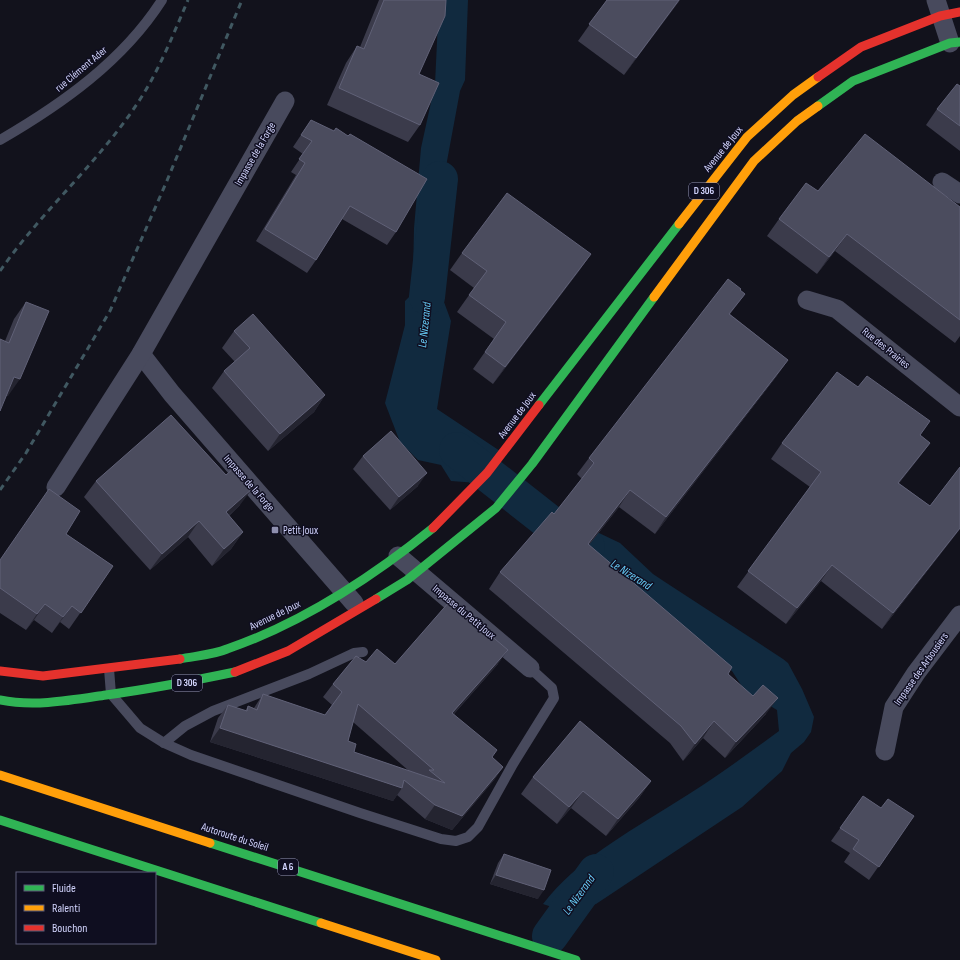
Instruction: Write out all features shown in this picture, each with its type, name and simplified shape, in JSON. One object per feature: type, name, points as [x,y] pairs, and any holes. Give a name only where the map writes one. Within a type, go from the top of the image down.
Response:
[{"type":"main road","name":"Avenue de Joux","points":[[0,671],[43,676],[174,660],[226,650],[273,631],[344,592],[398,556],[442,521],[472,489],[510,444],[747,137],[793,95],[861,47],[938,8],[960,12]]},
{"type":"main road","name":"D 306","points":[[0,700],[10,702],[59,702],[181,684],[238,671],[288,651],[360,609],[416,572],[496,508],[532,464],[754,161],[797,121],[853,81],[955,42]]},
{"type":"main road","name":"Autoroute du Soleil","points":[[0,775],[576,960]]},
{"type":"main road","points":[[0,820],[436,960]]},
{"type":"street","points":[[938,8],[955,42]]},
{"type":"street","name":"Impasse de la Forge","points":[[56,488],[141,354],[285,101]]},
{"type":"street","points":[[942,182],[960,194]]},
{"type":"street","name":"Rue des Prairies","points":[[807,300],[837,309],[957,398]]},
{"type":"street","name":"Impasse de la Forge","points":[[141,354],[172,394],[360,609]]},
{"type":"street","name":"Impasse du Petit Joux","points":[[398,556],[530,668]]},
{"type":"street","name":"Impasse des Arbousiers","points":[[885,750],[894,707],[916,673],[960,615]]},
{"type":"lane","name":"rue Clément Ader","points":[[0,140],[33,122],[82,87],[125,47],[151,17],[162,0]]},
{"type":"lane","points":[[164,743],[185,726],[213,711],[295,680],[354,653],[363,652]]},
{"type":"lane","points":[[109,669],[111,694],[140,728],[164,743],[191,755],[353,811],[441,840],[456,841],[468,837],[478,827],[513,764],[554,698],[552,688],[530,668]]},
{"type":"water","points":[[439,0],[468,0],[465,80],[460,91],[432,242],[437,283],[451,321],[437,409],[500,451],[478,483],[451,481],[441,465],[418,460],[400,442],[385,403],[405,325],[405,301],[414,292],[417,274],[413,274],[414,228],[421,148],[435,84]]},
{"type":"water","points":[[599,533],[620,543],[653,574],[788,663],[802,689],[814,717],[811,732],[804,742],[791,753],[782,771],[742,807],[596,904],[567,912],[543,904],[556,888],[571,874],[620,837],[740,760],[779,731],[777,710],[745,691],[732,671],[581,554],[591,540]]},
{"type":"building","points":[[384,0],[446,0],[445,16],[419,74],[439,83],[420,125],[339,88],[357,46],[364,49]]},
{"type":"building","points":[[607,0],[679,0],[636,58],[589,24]]},
{"type":"building","points":[[957,84],[960,86],[960,126],[937,109]]},
{"type":"building","points":[[311,120],[334,131],[336,128],[348,136],[350,134],[427,179],[396,232],[350,206],[316,260],[265,229],[305,163],[299,159],[312,141],[301,135]]},
{"type":"building","points":[[865,134],[960,207],[960,320],[847,234],[829,257],[779,219],[806,183],[818,191]]},
{"type":"building","points":[[507,193],[591,254],[505,367],[485,352],[506,322],[469,295],[487,271],[462,253]]},
{"type":"building","points":[[728,279],[745,294],[729,314],[788,360],[666,517],[630,490],[588,544],[732,667],[728,674],[753,696],[763,685],[778,698],[736,742],[714,721],[695,744],[681,726],[500,572],[552,512],[554,514],[594,463],[589,458]]},
{"type":"building","points":[[26,302],[49,311],[20,379],[14,377],[0,411],[0,339],[9,343]]},
{"type":"building","points":[[253,314],[325,395],[280,434],[224,371],[250,348],[234,331]]},
{"type":"building","points":[[837,372],[858,387],[867,376],[930,421],[920,435],[930,443],[898,483],[930,506],[960,467],[960,528],[893,613],[832,565],[797,608],[748,571],[821,472],[782,443]]},
{"type":"building","points":[[171,415],[226,475],[234,468],[252,489],[226,512],[243,532],[224,549],[199,521],[162,554],[96,481]]},
{"type":"building","points":[[391,431],[427,473],[399,497],[363,456]]},
{"type":"building","points":[[49,489],[80,511],[66,534],[113,566],[81,613],[72,606],[63,617],[45,604],[37,614],[0,588],[0,560]]},
{"type":"building","points":[[450,601],[508,650],[452,713],[497,750],[492,757],[503,767],[462,816],[435,805],[404,780],[402,788],[220,728],[228,705],[247,711],[248,706],[257,710],[263,694],[325,715],[342,692],[333,684],[356,656],[366,662],[377,649],[395,664]],"holes":[[[358,704],[434,770],[429,770],[445,783],[354,752],[356,744],[348,741]]]},
{"type":"building","points":[[580,721],[651,781],[618,819],[583,791],[569,807],[533,777]]},
{"type":"building","points":[[863,796],[881,808],[888,799],[914,816],[879,867],[853,849],[859,840],[840,828]]},
{"type":"building","points":[[504,854],[551,870],[544,890],[496,875]]},
{"type":"waterway","name":"Le Nizerand","points":[[427,297],[440,179]]},
{"type":"waterway","name":"Le Nizerand","points":[[457,450],[559,530],[587,547]]},
{"type":"waterway","name":"Le Nizerand","points":[[550,936],[596,872]]},
{"type":"railway","points":[[0,271],[33,228],[87,168],[137,104],[158,67],[188,0]]},
{"type":"railway","points":[[0,490],[26,453],[110,311],[166,183],[242,0]]},
{"type":"traffic: fast","points":[[818,106],[853,81],[950,43],[960,42]]},
{"type":"traffic: fast","points":[[539,405],[679,224]]},
{"type":"traffic: fast","points":[[376,599],[407,580],[496,508],[532,464],[654,297]]},
{"type":"traffic: fast","points":[[180,659],[222,651],[283,626],[335,598],[385,564],[433,528]]},
{"type":"traffic: fast","points":[[0,700],[27,703],[67,701],[187,682],[235,672]]},
{"type":"traffic: fast","points":[[0,820],[321,923]]},
{"type":"traffic: fast","points":[[210,843],[576,960]]},
{"type":"traffic: slow","points":[[679,224],[747,137],[793,95],[818,77]]},
{"type":"traffic: slow","points":[[654,297],[754,161],[797,121],[818,106]]},
{"type":"traffic: slow","points":[[0,775],[210,843]]},
{"type":"traffic: slow","points":[[321,923],[436,960]]},
{"type":"traffic: jam","points":[[818,77],[861,47],[940,16],[960,12]]},
{"type":"traffic: jam","points":[[433,528],[487,473],[539,405]]},
{"type":"traffic: jam","points":[[235,672],[288,651],[376,599]]},
{"type":"traffic: jam","points":[[0,671],[43,676],[180,659]]},
{"type":"place","name":"Petit Joux","points":[[275,530]]}]
